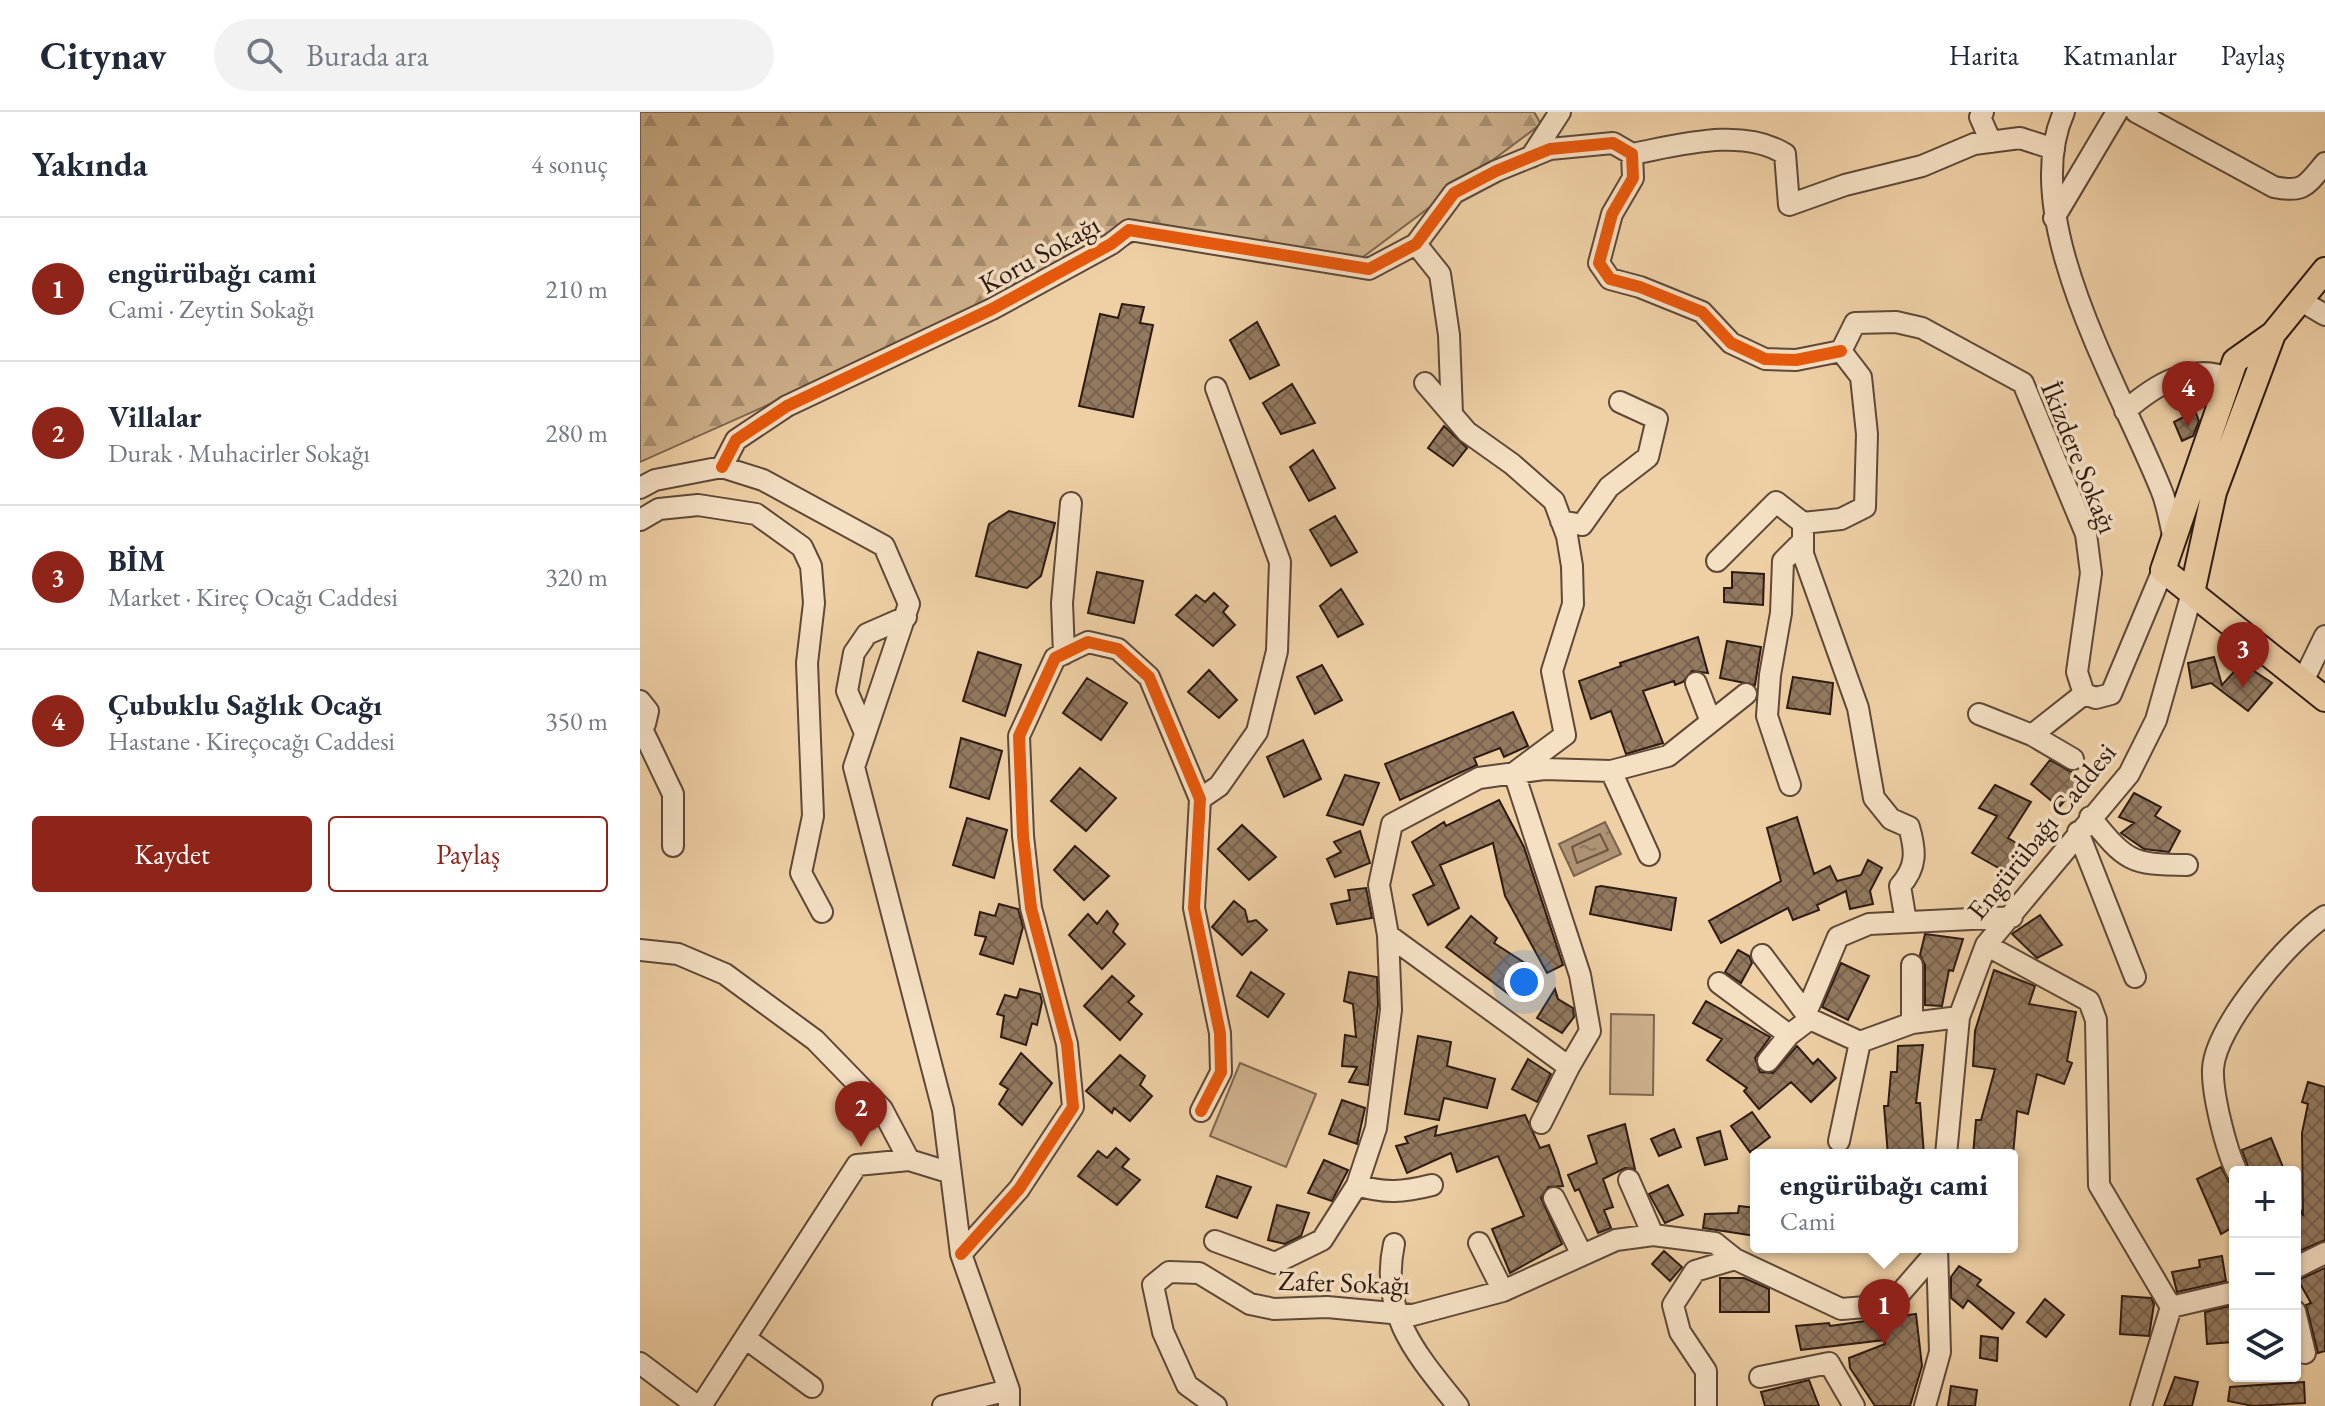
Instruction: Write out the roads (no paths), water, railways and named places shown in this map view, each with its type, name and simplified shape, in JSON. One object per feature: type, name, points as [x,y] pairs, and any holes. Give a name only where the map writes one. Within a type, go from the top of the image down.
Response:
[{"type":"main road","points":[[2325,270],[2303,302],[2273,334],[2235,361],[2163,570],[2304,679],[2325,699]]},
{"type":"main road","points":[[2192,593],[2214,492],[2273,334]]},
{"type":"street","points":[[1531,157],[1560,112]]},
{"type":"street","points":[[1983,112],[1980,117],[1991,142]]},
{"type":"street","points":[[2064,112],[2056,131],[2054,149],[2054,218],[2091,336],[2163,495],[2174,539]]},
{"type":"street","points":[[2054,218],[2117,112]]},
{"type":"street","points":[[2136,112],[2274,187],[2294,191],[2306,186],[2325,163]]},
{"type":"street","points":[[1452,414],[1449,335],[1440,274],[1416,244],[1454,193],[1531,157],[1550,149],[1613,143],[1632,154],[1691,143],[1766,142],[1785,154],[1789,205],[1845,185],[1922,166],[1974,144],[2020,138],[2054,149]]},
{"type":"street","points":[[1632,154],[1633,178],[1612,214],[1599,263],[1610,279],[1640,287],[1702,312],[1731,343],[1765,359],[1796,360],[1841,351],[1861,377],[1867,434],[1865,507],[1803,532],[1783,561],[1781,613],[1770,675],[1767,716],[1790,785]]},
{"type":"street","name":"Koru Sokağı","points":[[722,467],[736,440],[787,406],[992,309],[1111,244],[1129,230],[1369,269],[1416,244]]},
{"type":"street","points":[[2303,302],[2325,315]]},
{"type":"street","name":"İkizdere Sokağı","points":[[1841,351],[1855,323],[1896,322],[1922,328],[2023,383],[2086,534],[2091,573],[2077,672],[2084,694]]},
{"type":"street","points":[[2125,411],[2153,387],[2192,373],[2212,371],[2229,378]]},
{"type":"street","points":[[1425,383],[1467,432],[1512,464],[1554,501],[1572,566],[1573,604],[1552,671],[1565,735],[1514,773]]},
{"type":"street","points":[[1200,799],[1219,786],[1257,732],[1278,637],[1280,562],[1216,388]]},
{"type":"street","points":[[1561,521],[1582,525],[1609,487],[1648,457],[1657,419],[1620,402]]},
{"type":"street","points":[[640,488],[655,480],[722,467],[763,480],[884,546],[909,604],[854,767],[943,1110],[948,1172],[961,1254],[1009,1398],[943,1406]]},
{"type":"street","points":[[1717,561],[1776,502],[1803,532],[1803,554],[1858,708],[1874,798],[1891,819],[1909,827],[1914,844],[1913,870],[1900,886],[1906,922]]},
{"type":"street","points":[[1064,654],[1062,603],[1071,503]]},
{"type":"street","points":[[640,520],[659,509],[698,505],[756,514],[802,547],[811,566],[814,603],[807,663],[813,816],[801,873],[822,912]]},
{"type":"street","points":[[2032,735],[2084,694],[2096,698],[2111,694],[2163,570]]},
{"type":"street","name":"Engürübağı Caddesi","points":[[1947,1149],[1959,1017],[1986,945],[2129,774],[2156,720],[2192,593]]},
{"type":"street","points":[[865,733],[847,691],[854,653],[867,634],[906,617]]},
{"type":"street","points":[[2304,679],[2325,636]]},
{"type":"street","points":[[961,1254],[1019,1189],[1073,1107],[1067,1044],[1031,908],[1023,836],[1019,736],[1055,658],[1088,642],[1118,649],[1149,677],[1200,799],[1194,908],[1220,1033],[1221,1059],[1221,1072],[1201,1111]]},
{"type":"street","points":[[1696,683],[1711,722]]},
{"type":"street","points":[[1215,1241],[1275,1263],[1322,1240],[1357,1185],[1378,1113],[1391,1010],[1388,935],[1379,885],[1392,824],[1479,778],[1544,769],[1611,771],[1668,756],[1746,694]]},
{"type":"street","points":[[640,701],[648,711],[641,727],[673,794],[673,846]]},
{"type":"street","points":[[1979,714],[2032,735],[2073,759]]},
{"type":"street","points":[[1611,771],[1649,855]]},
{"type":"street","points":[[1514,773],[1580,975],[1590,1031],[1541,1123]]},
{"type":"street","points":[[2084,825],[2133,861],[2145,865],[2187,865]]},
{"type":"street","points":[[2084,825],[2135,977]]},
{"type":"street","points":[[2234,1166],[2228,1152],[2213,1068],[2230,1020],[2255,986],[2325,916]]},
{"type":"street","points":[[1768,1061],[1808,1016],[1838,937],[1869,924],[2012,917]]},
{"type":"street","points":[[1388,935],[1569,1067]]},
{"type":"street","points":[[1986,945],[2089,1001],[2096,1020],[2099,1185],[2171,1307],[2141,1406]]},
{"type":"street","points":[[640,950],[678,954],[725,974],[815,1040],[882,1109],[909,1160]]},
{"type":"street","points":[[1762,955],[1808,1016],[1860,1042],[1912,1023],[1959,1017]]},
{"type":"street","points":[[1912,965],[1912,1023]]},
{"type":"street","points":[[1719,983],[1789,1035]]},
{"type":"street","points":[[1839,1141],[1860,1042]]},
{"type":"street","points":[[640,1363],[699,1406],[857,1165],[909,1160],[948,1172]]},
{"type":"street","points":[[1629,1180],[1653,1235]]},
{"type":"street","points":[[1357,1185],[1378,1192],[1401,1193],[1432,1185]]},
{"type":"street","points":[[1554,1198],[1582,1255]]},
{"type":"street","name":"Zafer Sokağı","points":[[1216,1406],[1188,1398],[1187,1385],[1163,1332],[1153,1285],[1169,1272],[1199,1273],[1250,1304],[1274,1309],[1327,1307],[1413,1315],[1503,1291],[1616,1240],[1653,1235],[1715,1243],[1735,1259],[1841,1309],[1890,1305],[1934,1253]]},
{"type":"street","points":[[1479,1243],[1503,1291]]},
{"type":"street","points":[[1394,1244],[1389,1270],[1394,1312],[1458,1406]]},
{"type":"street","points":[[1925,1406],[1940,1352],[1937,1253]]},
{"type":"street","points":[[2301,1265],[2325,1253]]},
{"type":"street","points":[[1706,1406],[1706,1371],[1680,1332],[1673,1305],[1695,1271],[1735,1259]]},
{"type":"street","points":[[2171,1307],[2229,1293]]},
{"type":"street","points":[[2301,1336],[2305,1353]]},
{"type":"street","points":[[745,1338],[812,1387]]},
{"type":"street","points":[[1760,1377],[1829,1363],[1854,1406]]},
{"type":"water","points":[[1605,822],[1621,854],[1574,876],[1559,844]]},
{"type":"place","name":"Çubuklu Sağlık Ocağı","points":[[2188,427]]},
{"type":"place","name":"BİM","points":[[2243,688]]},
{"type":"place","name":"Villalar","points":[[861,1147]]},
{"type":"place","name":"engürübağı cami","points":[[1884,1345]]}]
